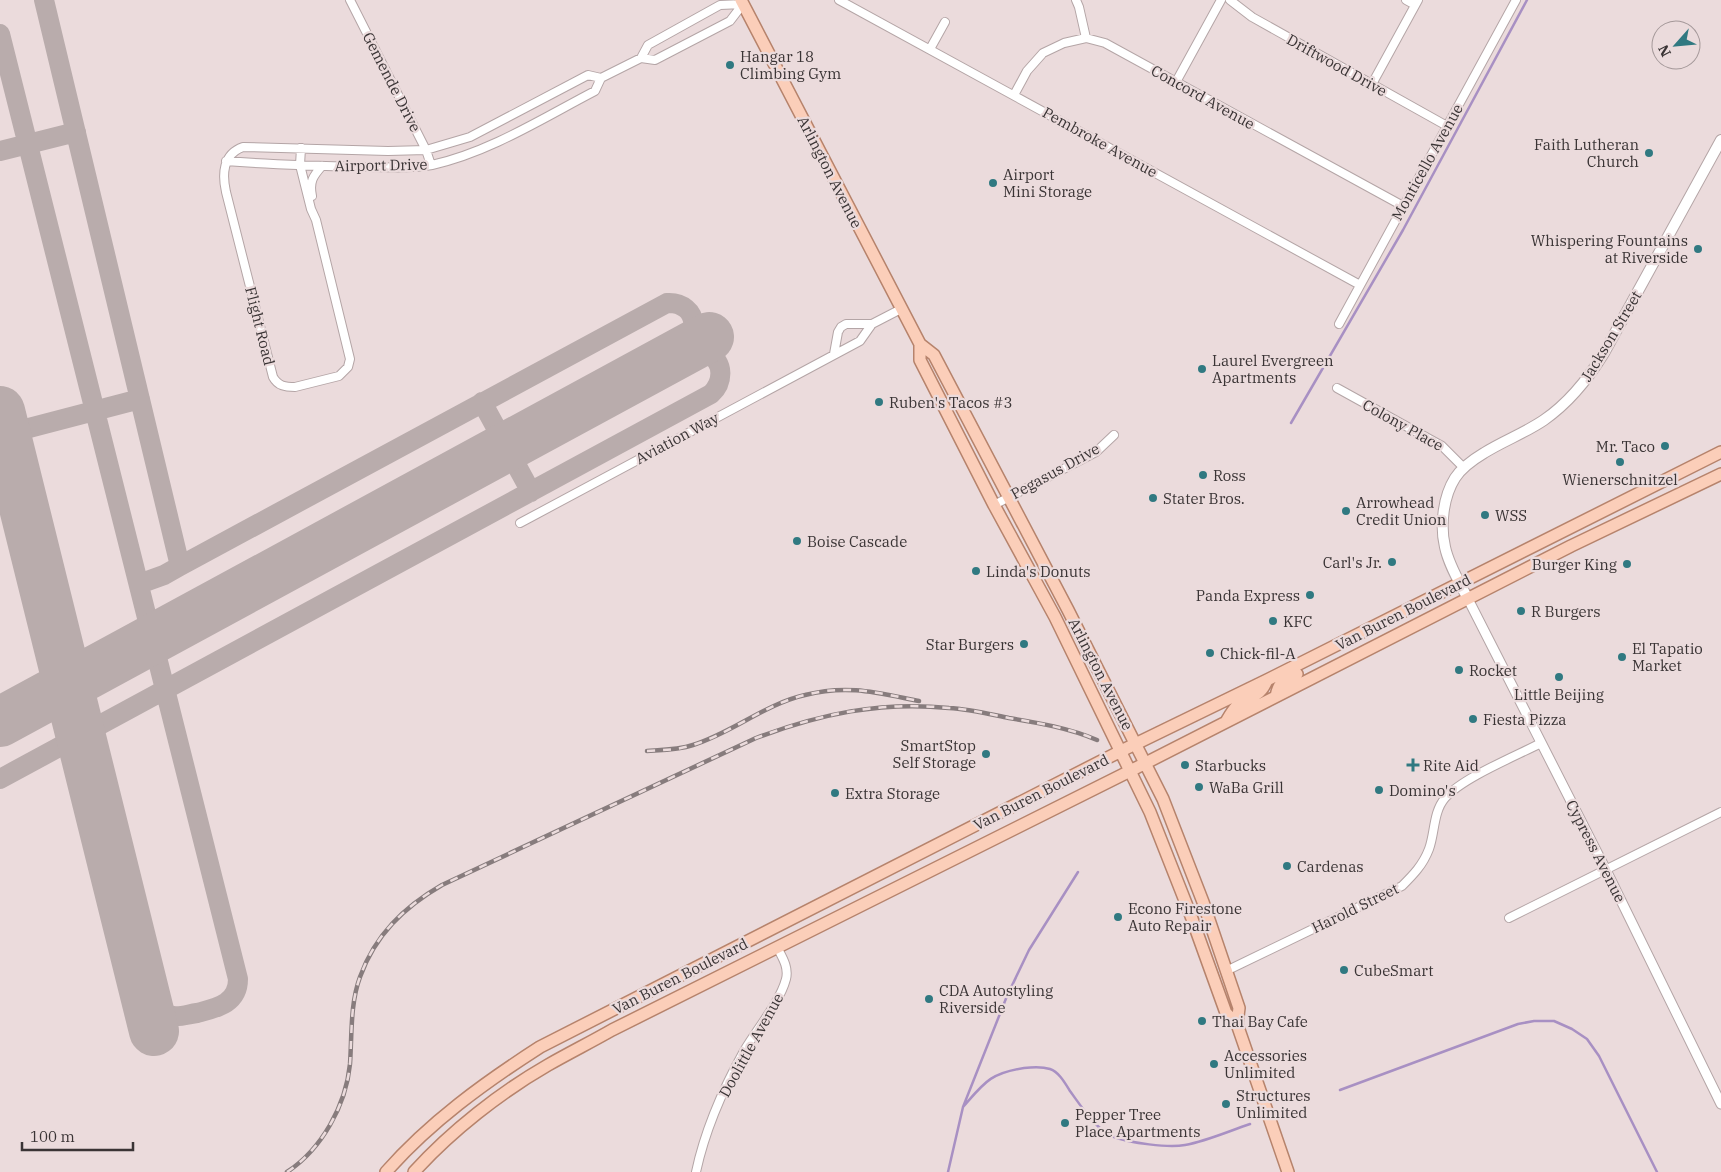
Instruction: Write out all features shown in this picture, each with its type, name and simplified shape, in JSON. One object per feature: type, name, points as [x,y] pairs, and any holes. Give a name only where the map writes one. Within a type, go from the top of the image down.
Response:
[{"type":"main road","name":"Arlington Avenue","points":[[743,1],[901,309],[920,344],[934,355],[1145,762],[1170,817],[1203,902],[1239,1008],[1237,1024]]},
{"type":"main road","name":"Jackson Street","points":[[1468,599],[1445,548],[1443,518],[1447,496],[1455,478],[1464,468],[1485,452],[1543,421],[1569,400],[1592,374],[1721,140]]},
{"type":"main road","name":"Arlington Avenue","points":[[920,344],[920,360],[994,505],[1055,617],[1121,751],[1165,849],[1226,1013],[1237,1024],[1288,1172]]},
{"type":"main road","name":"Van Buren Boulevard","points":[[386,1172],[413,1143],[440,1119],[486,1083],[540,1047],[1121,751],[1332,648],[1721,452]]},
{"type":"main road","name":"Van Buren Boulevard","points":[[414,1172],[441,1144],[490,1104],[548,1065],[777,946],[1130,771],[1571,546],[1721,474]]},
{"type":"main road","points":[[1666,480],[1674,496]]},
{"type":"main road","points":[[1276,696],[1278,686],[1281,683],[1316,664],[1332,648]]},
{"type":"main road","points":[[1226,721],[1238,705],[1259,694],[1267,680]]},
{"type":"main road","points":[[1198,934],[1217,972],[1226,972]]},
{"type":"street","name":"Gemende Drive","points":[[350,0],[426,150],[430,165]]},
{"type":"street","name":"Pembroke Avenue","points":[[839,0],[851,3],[930,49],[1360,285]]},
{"type":"street","points":[[1014,95],[1027,71],[1043,53],[1064,43],[1086,38],[1076,0]]},
{"type":"street","points":[[1176,82],[1222,0]]},
{"type":"street","name":"Driftwood Drive","points":[[1230,0],[1252,17],[1447,126]]},
{"type":"street","points":[[1372,84],[1416,3],[1406,0]]},
{"type":"street","name":"Monticello Avenue","points":[[1338,324],[1516,0]]},
{"type":"street","name":"Airport Drive","points":[[641,58],[648,45],[720,5],[743,1]]},
{"type":"street","name":"Airport Drive","points":[[226,161],[235,150],[243,147],[388,151],[426,150],[470,136],[588,76],[601,78],[641,58],[655,60],[730,21],[743,1]]},
{"type":"street","points":[[930,49],[945,22]]},
{"type":"street","name":"Concord Avenue","points":[[1086,38],[1105,43],[1403,206]]},
{"type":"street","name":"Airport Drive","points":[[226,161],[322,166],[390,167],[430,165],[476,152],[510,135],[595,91],[601,78]]},
{"type":"street","name":"Flight Road","points":[[226,161],[224,173],[226,192],[271,370],[275,381],[283,387],[295,387],[339,376],[344,373],[349,363],[350,354],[300,165],[301,148]]},
{"type":"street","points":[[316,220],[311,182],[313,176],[322,166]]},
{"type":"street","name":"Aviation Way","points":[[834,354],[840,328],[846,324],[872,324],[901,309]]},
{"type":"street","name":"Aviation Way","points":[[520,523],[860,341],[872,324]]},
{"type":"street","name":"Colony Place","points":[[1337,388],[1442,446],[1464,468]]},
{"type":"street","name":"Pegasus Drive","points":[[994,505],[1096,452],[1114,435]]},
{"type":"street","name":"Cypress Avenue","points":[[1468,599],[1606,870],[1721,1104]]},
{"type":"street","name":"Harold Street","points":[[1226,972],[1402,886],[1420,868],[1429,848],[1436,819],[1444,799],[1460,784],[1541,743]]},
{"type":"street","points":[[1510,918],[1721,812]]},
{"type":"street","name":"Doolittle Avenue","points":[[696,1172],[709,1127],[722,1094],[744,1052],[775,1002],[787,977],[787,967],[777,946]]},
{"type":"waterway","points":[[1291,423],[1403,230],[1527,0]]},
{"type":"waterway","points":[[948,1172],[963,1107],[1007,996],[1029,950],[1078,872]]},
{"type":"waterway","points":[[1340,1090],[1518,1024],[1534,1021],[1554,1021],[1572,1029],[1587,1039],[1599,1056],[1657,1172]]},
{"type":"waterway","points":[[963,1107],[983,1085],[995,1076],[1012,1070],[1040,1067],[1050,1069],[1062,1078],[1095,1123],[1107,1134],[1121,1139],[1139,1143],[1178,1146],[1210,1138],[1250,1124]]},
{"type":"taxiway","points":[[44,0],[180,566]]},
{"type":"taxiway","points":[[0,34],[238,979],[234,994],[225,1004],[218,1007],[176,1016],[148,1006]]},
{"type":"taxiway","points":[[0,151],[76,132]]},
{"type":"taxiway","points":[[0,779],[711,394],[720,379],[720,367],[714,358],[705,353],[684,351],[691,336],[692,316],[682,306],[667,303],[164,575],[139,584]]},
{"type":"taxiway","points":[[6,434],[140,399]]},
{"type":"taxiway","points":[[482,402],[531,492]]},
{"type":"runway","points":[[0,722],[709,337]]},
{"type":"runway","points":[[0,411],[154,1031]]},
{"type":"railway","points":[[647,751],[676,749],[693,745],[790,699],[821,692],[835,690],[863,691],[919,701]]},
{"type":"railway","points":[[287,1172],[300,1162],[321,1139],[338,1110],[348,1079],[354,998],[366,962],[392,924],[415,903],[442,885],[756,738],[827,716],[874,708],[924,706],[979,712],[1054,726],[1097,740]]},
{"type":"place","name":"Hangar 18 Climbing Gym","points":[[730,65]]},
{"type":"place","name":"Faith Lutheran Church","points":[[1649,153]]},
{"type":"place","name":"Airport Mini Storage","points":[[993,183]]},
{"type":"place","name":"Whispering Fountains at Riverside","points":[[1698,249]]},
{"type":"place","name":"Laurel Evergreen Apartments","points":[[1202,369]]},
{"type":"place","name":"Ruben's Tacos #3","points":[[879,402]]},
{"type":"place","name":"Mr. Taco","points":[[1665,446]]},
{"type":"place","name":"Wienerschnitzel","points":[[1620,462]]},
{"type":"place","name":"Ross","points":[[1203,475]]},
{"type":"place","name":"Stater Bros.","points":[[1153,498]]},
{"type":"place","name":"Arrowhead Credit Union","points":[[1346,511]]},
{"type":"place","name":"WSS","points":[[1485,515]]},
{"type":"place","name":"Boise Cascade","points":[[797,541]]},
{"type":"place","name":"Carl's Jr.","points":[[1392,562]]},
{"type":"place","name":"Burger King","points":[[1627,564]]},
{"type":"place","name":"Linda's Donuts","points":[[976,571]]},
{"type":"place","name":"Panda Express","points":[[1310,595]]},
{"type":"place","name":"R Burgers","points":[[1521,611]]},
{"type":"place","name":"KFC","points":[[1273,621]]},
{"type":"place","name":"Star Burgers","points":[[1024,644]]},
{"type":"place","name":"Chick-fil-A","points":[[1210,653]]},
{"type":"place","name":"El Tapatio Market","points":[[1622,657]]},
{"type":"place","name":"Rocket","points":[[1459,670]]},
{"type":"place","name":"Little Beijing","points":[[1559,677]]},
{"type":"place","name":"Fiesta Pizza","points":[[1473,719]]},
{"type":"place","name":"SmartStop Self Storage","points":[[986,754]]},
{"type":"place","name":"Starbucks","points":[[1185,765]]},
{"type":"place","name":"Rite Aid","points":[[1413,765]]},
{"type":"place","name":"WaBa Grill","points":[[1199,787]]},
{"type":"place","name":"Domino's","points":[[1379,790]]},
{"type":"place","name":"Extra Storage","points":[[835,793]]},
{"type":"place","name":"Cardenas","points":[[1287,866]]},
{"type":"place","name":"Econo Firestone Auto Repair","points":[[1118,917]]},
{"type":"place","name":"CubeSmart","points":[[1344,970]]},
{"type":"place","name":"CDA Autostyling Riverside","points":[[929,999]]},
{"type":"place","name":"Thai Bay Cafe","points":[[1202,1021]]},
{"type":"place","name":"Accessories Unlimited","points":[[1214,1064]]},
{"type":"place","name":"Structures Unlimited","points":[[1226,1104]]},
{"type":"place","name":"Pepper Tree Place Apartments","points":[[1065,1123]]}]
